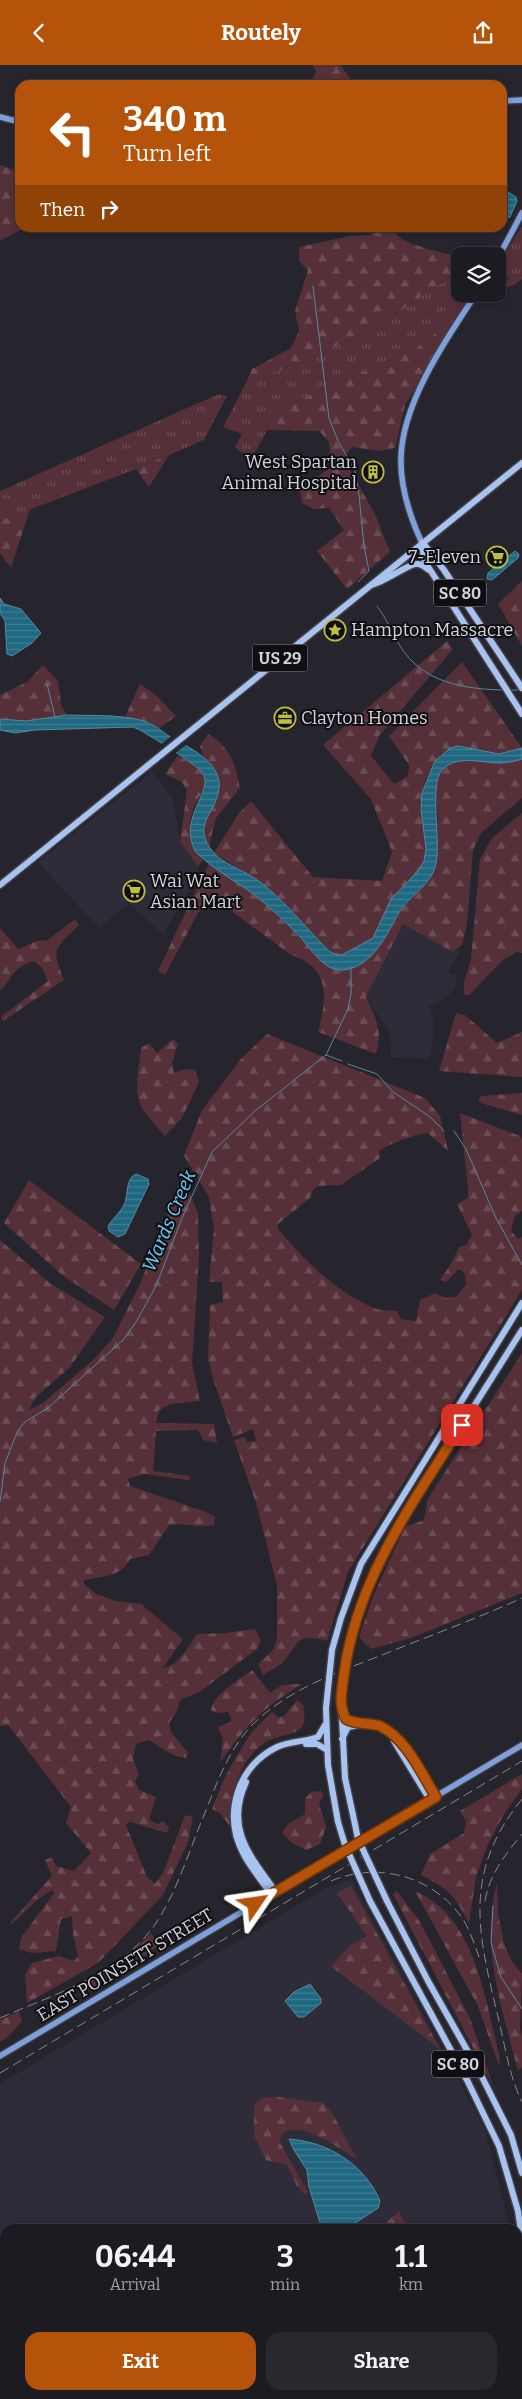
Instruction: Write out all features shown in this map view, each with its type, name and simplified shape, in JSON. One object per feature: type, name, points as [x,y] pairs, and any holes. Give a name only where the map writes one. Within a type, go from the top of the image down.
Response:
[{"type":"main road","points":[[507,101],[522,100]]},
{"type":"main road","points":[[0,117],[15,121]]},
{"type":"main road","points":[[504,247],[522,213]]},
{"type":"main road","points":[[422,543],[416,530],[403,484],[400,461],[402,445],[421,387],[471,302]]},
{"type":"main road","name":"US 29","points":[[0,885],[522,463]]},
{"type":"main road","name":"SC 80","points":[[422,543],[424,559],[430,571],[522,714]]},
{"type":"main road","name":"SC 80","points":[[422,543],[444,570],[520,685]]},
{"type":"main road","points":[[370,585],[390,579],[413,564],[421,565],[430,571]]},
{"type":"main road","name":"SC 80","points":[[519,2224],[510,2181],[499,2146],[467,2080],[370,1901],[345,1845],[338,1822],[325,1725],[332,1650],[341,1618],[361,1564],[522,1303]]},
{"type":"main road","name":"SC 80","points":[[522,1330],[411,1506],[375,1568],[348,1645],[340,1709],[345,1778],[358,1839],[386,1901],[428,1981],[480,2073],[511,2135],[522,2173]]},
{"type":"main road","points":[[340,1709],[348,1721],[372,1723],[394,1736],[406,1750],[433,1799]]},
{"type":"main road","points":[[273,1893],[243,1854],[237,1840],[234,1825],[235,1798],[245,1776],[262,1757],[286,1744],[318,1737],[325,1725]]},
{"type":"main road","points":[[342,1739],[345,1731],[350,1726],[367,1726],[383,1732],[397,1745],[433,1799]]},
{"type":"main road","points":[[273,1893],[248,1853],[240,1833],[238,1808],[243,1789],[255,1769],[277,1751],[294,1745],[310,1744],[322,1745],[327,1750]]},
{"type":"main road","name":"EAST POINSETT STREET","points":[[0,2056],[522,1745]]},
{"type":"shaded area","points":[[152,772],[173,799],[180,842],[198,867],[198,876],[164,932],[158,930],[129,903],[99,928],[38,862]]},
{"type":"shaded area","points":[[403,923],[453,952],[455,950],[459,952],[448,973],[456,976],[457,982],[453,991],[436,1005],[429,1004],[434,1023],[431,1054],[427,1058],[391,1057],[390,1033],[366,997]]},
{"type":"shaded area","points":[[351,1879],[485,2130],[509,2224],[0,2224],[0,2084],[326,1888]]},
{"type":"green space","points":[[312,65],[340,65],[351,80],[312,80],[316,71]]},
{"type":"green space","points":[[0,165],[15,170],[15,232],[17,232],[0,241]]},
{"type":"green space","points":[[522,226],[522,279],[514,285],[506,287],[509,277],[506,275],[506,252]]},
{"type":"green space","points":[[371,232],[395,232],[402,239],[411,243],[451,255],[451,276],[383,323],[303,362],[247,381],[252,369],[291,348],[299,331],[295,311],[308,270],[299,261],[299,247],[350,236],[370,235]]},
{"type":"green space","points":[[451,276],[451,302],[468,302],[452,329],[447,325],[415,349],[279,408],[251,460],[235,447],[242,434],[223,427],[247,381],[303,362],[383,323]]},
{"type":"green space","points":[[447,325],[452,329],[405,405],[395,448],[379,451],[352,447],[343,458],[375,514],[390,552],[347,589],[317,551],[344,530],[329,508],[313,509],[302,503],[300,490],[331,467],[329,442],[319,431],[267,430],[279,408],[415,349]]},
{"type":"green space","points":[[219,394],[227,396],[204,440],[136,469],[0,521],[0,491]]},
{"type":"green space","points":[[169,455],[149,487],[136,469]]},
{"type":"green space","points":[[30,509],[11,568],[0,553],[0,521]]},
{"type":"green space","points":[[522,581],[522,646],[498,604]]},
{"type":"green space","points":[[447,641],[453,649],[379,736],[371,756],[394,784],[408,776],[409,765],[389,736],[462,662],[522,748],[499,754],[458,746],[441,754],[426,779],[422,793],[421,809],[426,849],[424,861],[418,871],[392,899],[373,938],[342,955],[332,953],[260,882],[214,853],[239,813],[251,801],[313,877],[382,881],[392,852],[371,799],[323,745]]},
{"type":"green space","points":[[43,665],[58,681],[61,705],[67,715],[26,721],[0,719],[0,695],[27,682]]},
{"type":"green space","points":[[140,684],[156,695],[176,716],[158,729],[149,722],[125,717]]},
{"type":"green space","points":[[208,734],[227,750],[234,764],[240,788],[216,818],[209,846],[206,838],[205,824],[219,790],[211,765],[203,756],[200,746]]},
{"type":"green space","points":[[178,755],[202,773],[206,780],[193,810],[190,823],[193,840],[200,857],[203,859],[198,867],[180,842],[187,791],[182,782],[165,774]]},
{"type":"green space","points":[[522,759],[522,798],[481,833],[473,850],[467,924],[462,945],[453,952],[403,924],[366,997],[379,1031],[376,1054],[318,1032],[324,996],[323,986],[313,968],[291,955],[215,899],[198,913],[165,975],[158,971],[209,863],[267,905],[329,967],[342,970],[353,968],[363,962],[381,944],[401,910],[413,896],[436,833],[438,819],[435,783],[442,770],[448,765],[462,761],[500,763]]},
{"type":"green space","points":[[522,813],[522,953],[517,952],[503,960],[469,995],[464,995],[464,982],[471,959],[480,859],[492,838]]},
{"type":"green space","points":[[75,919],[79,925],[60,944],[56,954],[64,980],[3,1021],[1,1017],[48,981],[42,968],[34,961],[20,967],[0,990],[0,928],[18,949],[37,941],[48,940]]},
{"type":"green space","points":[[456,1013],[465,1015],[497,1043],[522,1032],[522,1077],[439,1071]]},
{"type":"green space","points":[[267,1034],[425,1098],[440,1116],[448,1151],[428,1133],[416,1136],[396,1142],[379,1151],[380,1158],[341,1185],[318,1186],[313,1190],[310,1198],[278,1224],[278,1229],[299,1252],[346,1293],[376,1309],[397,1311],[401,1319],[416,1321],[420,1300],[435,1293],[445,1298],[456,1297],[466,1285],[465,1274],[459,1269],[446,1282],[440,1280],[459,1247],[466,1245],[472,1235],[457,1204],[468,1198],[460,1113],[520,1136],[522,1140],[522,1211],[515,1216],[511,1231],[518,1239],[522,1237],[522,1290],[348,1572],[327,1641],[309,1638],[300,1641],[281,1664],[263,1675],[258,1664],[273,1650],[277,1638],[277,1585],[256,1503],[234,1440],[245,1437],[247,1442],[256,1441],[253,1429],[233,1437],[208,1359],[210,1305],[223,1302],[222,1282],[209,1282],[214,1229],[209,1197],[184,1156],[202,1110],[241,1059]]},
{"type":"green space","points":[[173,1039],[178,1044],[172,1063],[174,1073],[185,1069],[195,1070],[199,1082],[182,1118],[165,1136],[149,1118],[139,1102],[137,1079],[141,1048],[149,1043],[157,1053]]},
{"type":"green space","points":[[522,1093],[522,1115],[478,1102],[481,1096]]},
{"type":"green space","points":[[29,1180],[141,1264],[114,1310],[62,1275],[4,1223]]},
{"type":"green space","points":[[184,1181],[198,1213],[199,1257],[192,1363],[200,1401],[172,1404],[159,1410],[156,1423],[214,1424],[217,1443],[203,1440],[198,1430],[156,1431],[153,1471],[190,1476],[189,1480],[144,1474],[128,1479],[130,1486],[206,1512],[215,1517],[214,1525],[169,1525],[149,1555],[130,1559],[116,1573],[84,1580],[84,1584],[96,1594],[116,1601],[141,1604],[183,1639],[163,1668],[174,1663],[187,1650],[197,1634],[255,1629],[261,1640],[257,1649],[201,1691],[180,1700],[176,1713],[169,1723],[171,1732],[188,1753],[186,1758],[173,1755],[149,1740],[136,1744],[133,1758],[139,1775],[135,1781],[139,1790],[156,1797],[149,1820],[158,1824],[163,1821],[169,1828],[167,1833],[130,1822],[126,1825],[147,1877],[155,1884],[164,1871],[185,1815],[193,1817],[188,1842],[163,1895],[98,1963],[27,2003],[25,1975],[32,1963],[59,1956],[74,1961],[78,1956],[73,1934],[72,1916],[61,1919],[56,1951],[32,1953],[19,1949],[21,1938],[54,1893],[52,1890],[36,1901],[12,1924],[10,1923],[52,1876],[45,1860],[52,1857],[56,1866],[74,1871],[91,1853],[66,1823],[71,1807],[8,1725],[0,1726],[0,1240],[51,1284],[105,1317],[70,1367],[35,1398],[29,1410],[43,1403],[92,1361],[113,1338],[140,1284],[171,1205]]},
{"type":"green space","points":[[522,1353],[522,1593],[411,1638],[371,1649],[359,1637],[374,1594],[405,1527],[424,1520],[427,1500]]},
{"type":"green space","points":[[252,1670],[270,1693],[282,1685],[302,1684],[276,1701],[256,1718],[220,1763],[223,1740],[218,1727],[231,1722],[231,1718],[228,1712],[216,1713],[211,1710],[213,1704],[228,1687]]},
{"type":"green space","points":[[297,1700],[303,1705],[304,1718],[302,1728],[266,1742],[248,1759],[234,1791],[230,1827],[220,1813],[212,1809],[224,1779],[251,1733],[272,1712],[278,1717],[284,1716]]},
{"type":"green space","points":[[522,1774],[522,1789],[504,1814],[488,1844],[476,1877],[469,1923],[455,1899],[445,1889],[421,1875],[430,1854],[464,1833],[466,1821],[460,1811]]},
{"type":"green space","points":[[321,1791],[324,1795],[319,1804],[326,1827],[320,1844],[306,1850],[292,1843],[282,1833],[288,1824],[305,1814],[305,1799],[311,1792]]},
{"type":"green space","points":[[497,1883],[498,1914],[504,1943],[511,1960],[522,1974],[520,2029],[522,2037],[522,2067],[518,2071],[500,2001],[492,1954],[492,1907]]},
{"type":"green space","points":[[351,1886],[440,2049],[331,1966],[351,1945],[367,1936],[337,1893]]},
{"type":"green space","points":[[397,1891],[420,1922],[470,2018],[493,2086],[393,1894]]},
{"type":"green space","points":[[415,1891],[436,1903],[452,1920],[465,1940],[483,1988],[500,2059],[499,2066],[478,2006]]},
{"type":"green space","points":[[151,1933],[158,1946],[122,1973],[87,1991],[84,1983],[118,1965]]},
{"type":"green space","points":[[19,2011],[22,2021],[8,2037],[0,2042],[0,2020]]},
{"type":"green space","points":[[279,2097],[323,2103],[331,2111],[357,2159],[312,2134],[293,2130],[284,2132],[279,2141],[308,2192],[304,2194],[297,2186],[287,2165],[266,2160],[254,2136],[254,2105],[262,2098]]},
{"type":"green space","points":[[399,2211],[406,2224],[385,2224]]},
{"type":"water","points":[[507,191],[516,197],[517,201],[510,217],[507,218]]},
{"type":"water","points":[[515,551],[519,554],[518,558],[492,580],[487,579],[488,573]]},
{"type":"water","points":[[0,598],[4,604],[21,609],[41,633],[32,643],[12,656],[7,654],[5,621],[0,613]]},
{"type":"water","points":[[67,715],[113,716],[144,721],[202,756],[215,770],[218,779],[219,788],[217,796],[207,817],[204,831],[205,839],[214,854],[269,889],[327,949],[332,953],[342,955],[373,938],[391,899],[418,871],[424,861],[426,849],[421,809],[422,793],[435,761],[450,748],[458,746],[499,754],[522,748],[522,759],[500,763],[462,761],[448,765],[442,770],[436,787],[437,853],[434,871],[421,889],[400,911],[371,955],[364,962],[354,967],[336,970],[317,957],[300,937],[264,903],[215,868],[195,851],[191,838],[191,827],[205,781],[199,769],[183,757],[133,727],[35,730],[15,733],[0,730],[0,719],[26,721]]},
{"type":"water","points":[[136,1174],[148,1179],[149,1184],[125,1234],[118,1237],[109,1231],[108,1226],[125,1203],[130,1179]]},
{"type":"water","points":[[310,1984],[321,1999],[321,2003],[304,2017],[298,2017],[285,2001],[294,1992]]},
{"type":"water","points":[[289,2139],[318,2145],[344,2158],[355,2166],[373,2188],[380,2201],[378,2208],[354,2224],[320,2224],[309,2187],[307,2170]]},
{"type":"pier","points":[[173,735],[187,744],[173,755],[159,746]]},
{"type":"waterway","points":[[313,286],[329,418],[338,441],[355,471],[359,495],[364,546],[369,571],[358,582]]},
{"type":"waterway","points":[[377,606],[400,646],[420,668],[432,676],[459,685],[503,690]]},
{"type":"waterway","points":[[47,684],[55,717]]},
{"type":"waterway","points":[[509,690],[520,690]]},
{"type":"waterway","name":"Wards Creek","points":[[0,1502],[5,1463],[18,1430],[25,1422],[48,1408],[123,1340],[136,1322],[156,1286],[182,1218],[212,1152],[255,1111],[326,1055],[348,1009],[351,994],[351,967]]},
{"type":"waterway","points":[[326,1055],[342,1061]]},
{"type":"waterway","points":[[348,1064],[377,1074],[393,1092],[429,1116],[444,1131]]},
{"type":"waterway","points":[[454,1131],[466,1149],[496,1218],[522,1265]]},
{"type":"waterway","points":[[493,1906],[491,1943],[501,1977],[522,2009]]},
{"type":"railway","points":[[0,2018],[89,1979],[129,1953],[146,1936],[160,1917],[172,1894],[229,1757],[244,1734],[267,1712],[314,1683],[522,1598]]},
{"type":"railway","points":[[0,2073],[522,1761]]},
{"type":"railway","points":[[522,1799],[503,1826],[490,1852],[483,1878],[480,1904],[481,1931],[491,1987],[511,2071],[522,2102]]},
{"type":"railway","points":[[485,1901],[494,1873],[522,1834]]},
{"type":"railway","points":[[331,1881],[348,1875],[384,1873],[401,1876],[434,1890],[448,1901],[460,1915],[469,1930],[479,1957]]},
{"type":"place","name":"West Spartan Animal Hospital","points":[[373,472]]},
{"type":"place","name":"7-Eleven","points":[[497,557]]},
{"type":"place","name":"Hampton Massacre","points":[[335,630]]},
{"type":"place","name":"Clayton Homes","points":[[285,718]]},
{"type":"place","name":"Wai Wat Asian Mart","points":[[134,891]]},
{"type":"route","points":[[255,1904],[436,1797],[402,1743],[387,1730],[372,1723],[348,1721],[340,1709],[348,1645],[375,1568],[462,1425]]}]
